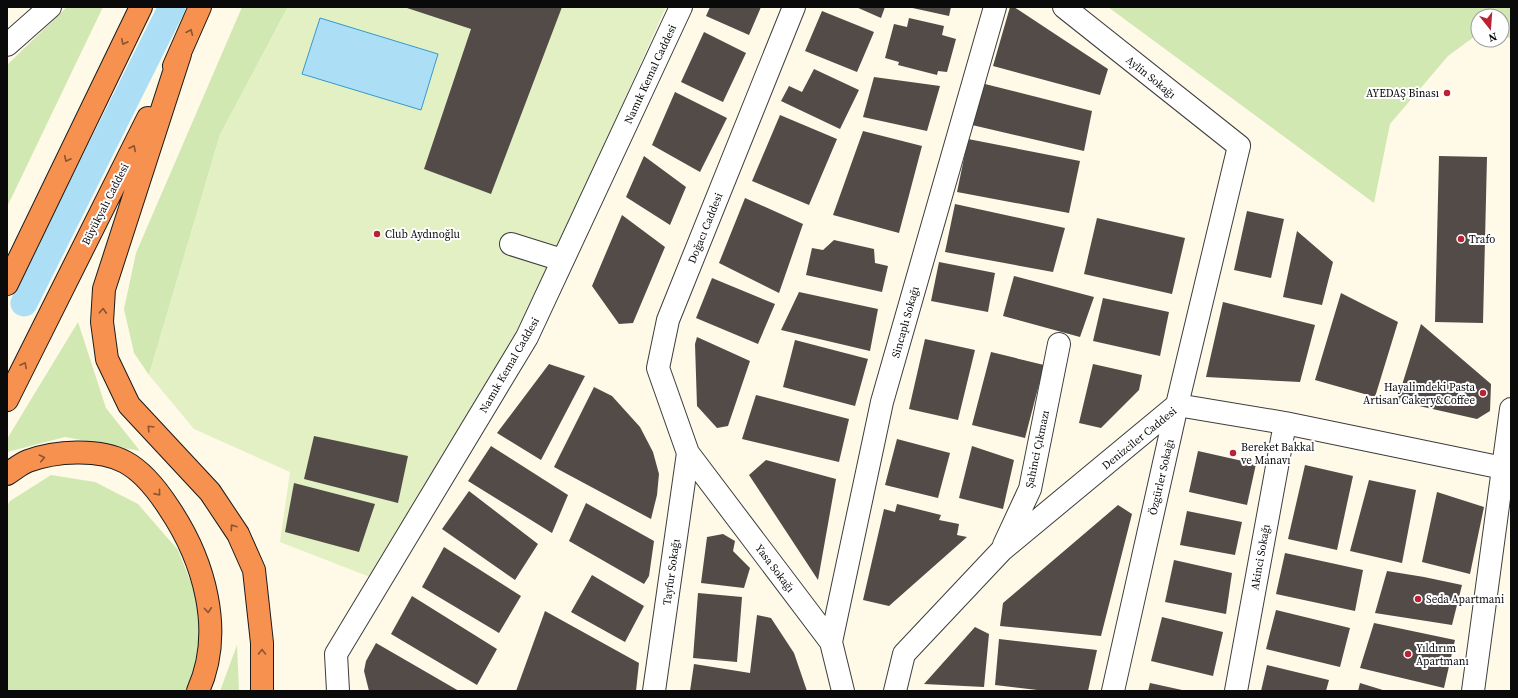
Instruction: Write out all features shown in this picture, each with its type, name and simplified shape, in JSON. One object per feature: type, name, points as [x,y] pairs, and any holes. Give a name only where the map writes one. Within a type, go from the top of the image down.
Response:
[{"type":"highway","points":[[7,284],[141,7]]},
{"type":"highway","name":"Büyükyalı Caddesi","points":[[7,400],[180,54],[200,7]]},
{"type":"highway","points":[[180,54],[104,289],[102,322],[107,359],[129,405],[210,492],[238,534],[254,570],[262,642],[262,691]]},
{"type":"highway","points":[[7,253],[41,211]]},
{"type":"highway","points":[[7,474],[27,461],[70,453],[92,453],[108,456],[125,462],[138,471],[151,484],[173,513],[188,540],[197,560],[207,593],[209,612],[208,651],[206,667],[198,691]]},
{"type":"street","points":[[7,45],[50,7]]},
{"type":"street","name":"Namık Kemal Caddesi","points":[[338,691],[336,654],[527,337],[681,7]]},
{"type":"street","name":"Doğacı Caddesi","points":[[688,453],[658,368],[668,320],[794,7]]},
{"type":"street","name":"Sincaplı Sokağı","points":[[831,642],[882,402],[994,7]]},
{"type":"street","name":"Aylin Sokağı","points":[[1064,7],[1239,146]]},
{"type":"street","name":"Özgürler Sokağı","points":[[1113,691],[1177,405],[1239,146]]},
{"type":"street","points":[[511,244],[562,260]]},
{"type":"street","name":"Şahinci Çıkmazı","points":[[1002,550],[1030,489],[1058,344]]},
{"type":"street","name":"Denizciler Caddesi","points":[[895,691],[904,654],[1002,550],[1177,405],[1285,423],[1504,468]]},
{"type":"street","points":[[1473,691],[1511,409]]},
{"type":"street","name":"Akinci Sokağı","points":[[1236,691],[1285,423]]},
{"type":"street","name":"Yasa Sokağı","points":[[688,453],[831,642],[843,691]]},
{"type":"street","name":"Tayfur Sokağı","points":[[654,691],[688,453]]},
{"type":"green space","points":[[67,7],[103,7],[7,207],[7,65]]},
{"type":"green space","points":[[242,7],[288,7],[220,135],[149,375],[134,353],[124,309],[136,253]]},
{"type":"green space","name":"Club Aydınoğlu","points":[[288,7],[666,7],[519,333],[370,577],[280,542],[290,472],[194,429],[149,375],[220,135]]},
{"type":"green space","points":[[1108,7],[1511,7],[1511,38],[1510,8],[1470,8],[1470,40],[1448,56],[1390,124],[1374,203]]},
{"type":"green space","points":[[78,322],[106,408],[140,451],[65,437],[7,452],[7,439]]},
{"type":"green space","points":[[51,475],[95,482],[138,504],[178,550],[201,608],[203,656],[186,691],[7,691],[7,506],[10,501]]},
{"type":"green space","points":[[237,645],[239,691],[220,691]]},
{"type":"water","points":[[320,18],[438,54],[421,110],[302,74]]},
{"type":"building","points":[[404,7],[562,7],[491,194],[424,169],[471,29]]},
{"type":"building","points":[[710,7],[761,7],[749,35],[706,16]]},
{"type":"building","points":[[856,7],[885,7],[881,18]]},
{"type":"building","points":[[908,7],[951,7],[949,16]]},
{"type":"building","points":[[1010,7],[1014,7],[1108,69],[1100,95],[993,66]]},
{"type":"building","points":[[822,11],[874,32],[857,72],[805,51]]},
{"type":"building","points":[[909,18],[944,26],[942,35],[956,39],[947,72],[938,71],[937,75],[898,65],[899,62],[885,58],[894,24],[907,27]]},
{"type":"building","points":[[704,32],[746,53],[723,102],[681,82]]},
{"type":"building","points":[[814,69],[859,90],[840,129],[781,101],[789,86],[802,92]]},
{"type":"building","points":[[874,77],[940,86],[927,131],[863,117]]},
{"type":"building","points":[[985,84],[1092,111],[1084,151],[972,125]]},
{"type":"building","points":[[675,92],[727,118],[700,172],[652,145]]},
{"type":"building","points":[[780,115],[837,139],[809,205],[752,181]]},
{"type":"building","points":[[863,131],[922,146],[899,233],[833,215]]},
{"type":"building","points":[[968,139],[1080,161],[1069,213],[957,192]]},
{"type":"building","points":[[644,156],[686,187],[670,225],[626,197]]},
{"type":"building","name":"Trafo","points":[[1439,156],[1487,157],[1483,323],[1435,322]]},
{"type":"building","points":[[745,198],[803,224],[779,293],[719,263]]},
{"type":"building","points":[[955,204],[1065,228],[1053,272],[945,252]]},
{"type":"building","points":[[1247,211],[1284,219],[1271,278],[1234,270]]},
{"type":"building","points":[[622,215],[665,247],[633,323],[619,324],[592,286]]},
{"type":"building","points":[[1097,218],[1185,238],[1172,294],[1084,274]]},
{"type":"building","points":[[1297,231],[1333,262],[1322,305],[1283,297]]},
{"type":"building","points":[[834,240],[874,249],[875,263],[888,266],[882,292],[806,275],[812,248],[823,250]]},
{"type":"building","points":[[939,262],[995,273],[988,312],[931,301]]},
{"type":"building","points":[[1014,276],[1094,297],[1080,337],[1003,316]]},
{"type":"building","points":[[712,278],[775,304],[758,344],[696,318]]},
{"type":"building","points":[[799,292],[878,309],[870,351],[781,330]]},
{"type":"building","points":[[1341,293],[1398,322],[1375,397],[1315,380]]},
{"type":"building","points":[[1103,298],[1169,312],[1160,356],[1093,341]]},
{"type":"building","points":[[1223,302],[1315,325],[1300,382],[1206,377]]},
{"type":"building","points":[[1421,324],[1491,384],[1490,411],[1477,419],[1397,401]]},
{"type":"building","points":[[697,337],[750,361],[728,426],[717,428],[697,406],[695,344]]},
{"type":"building","points":[[925,339],[975,350],[958,420],[909,409]]},
{"type":"building","points":[[795,340],[868,359],[855,406],[783,387]]},
{"type":"building","points":[[991,352],[1044,365],[1025,438],[972,425]]},
{"type":"building","points":[[549,364],[585,376],[541,460],[497,433]]},
{"type":"building","points":[[1093,364],[1142,375],[1139,390],[1101,428],[1079,423]]},
{"type":"building","points":[[594,387],[612,396],[640,427],[653,452],[659,474],[657,495],[651,519],[554,467]]},
{"type":"building","points":[[756,395],[849,419],[839,462],[742,439]]},
{"type":"building","points":[[314,436],[408,456],[398,503],[304,479]]},
{"type":"building","points":[[897,439],[950,453],[938,498],[885,485]]},
{"type":"building","points":[[491,446],[568,495],[552,533],[468,481]]},
{"type":"building","points":[[972,446],[1014,460],[1003,509],[959,498]]},
{"type":"building","points":[[1198,451],[1256,464],[1247,505],[1189,492]]},
{"type":"building","points":[[766,460],[836,479],[818,580],[749,475]]},
{"type":"building","points":[[1305,465],[1353,476],[1337,550],[1288,539]]},
{"type":"building","points":[[1369,480],[1416,490],[1402,563],[1350,551]]},
{"type":"building","points":[[294,483],[375,504],[359,552],[285,532]]},
{"type":"building","points":[[469,491],[538,544],[515,580],[442,529]]},
{"type":"building","points":[[1437,492],[1484,507],[1470,574],[1422,562]]},
{"type":"building","points":[[586,503],[654,541],[649,576],[644,584],[569,541]]},
{"type":"building","points":[[897,504],[941,515],[939,520],[959,524],[957,535],[967,537],[889,606],[863,600],[884,509],[895,512]]},
{"type":"building","points":[[1118,505],[1132,514],[1101,636],[1000,626],[1003,603]]},
{"type":"building","points":[[1187,511],[1242,522],[1235,555],[1180,545]]},
{"type":"building","points":[[723,534],[735,541],[733,551],[750,568],[744,588],[701,583],[707,537]]},
{"type":"building","points":[[444,547],[521,596],[499,633],[422,587]]},
{"type":"building","points":[[1285,553],[1363,570],[1355,611],[1276,594]]},
{"type":"building","points":[[1174,560],[1232,573],[1226,614],[1165,602]]},
{"type":"building","name":"Seda Apartmani","points":[[1387,571],[1462,585],[1452,625],[1375,613]]},
{"type":"building","points":[[592,575],[644,606],[625,642],[571,612]]},
{"type":"building","points":[[698,593],[742,597],[737,662],[693,658]]},
{"type":"building","points":[[412,596],[497,649],[477,685],[391,634]]},
{"type":"building","points":[[1276,610],[1350,628],[1340,667],[1266,649]]},
{"type":"building","points":[[545,611],[639,663],[636,691],[516,691]]},
{"type":"building","points":[[757,615],[771,618],[794,653],[807,691],[690,691],[694,664],[750,673]]},
{"type":"building","points":[[1162,617],[1223,632],[1213,676],[1151,661]]},
{"type":"building","name":"Yıldırım Apartmanı","points":[[1374,623],[1455,640],[1444,688],[1360,668]]},
{"type":"building","points":[[975,627],[989,634],[984,687],[924,684]]},
{"type":"building","points":[[999,639],[1097,650],[1088,691],[1046,691],[995,685]]},
{"type":"building","points":[[376,643],[459,691],[369,691],[364,671],[366,661]]},
{"type":"building","points":[[1267,665],[1329,680],[1326,691],[1261,691]]},
{"type":"building","points":[[1150,683],[1182,690],[1182,691],[1148,691]]},
{"type":"building","points":[[1360,683],[1386,691],[1358,691]]},
{"type":"waterway","points":[[24,303],[172,7]]},
{"type":"place","name":"AYEDAŞ Binası","points":[[1447,93]]},
{"type":"place","name":"Club Aydınoğlu","points":[[377,234]]},
{"type":"place","name":"Trafo","points":[[1461,239]]},
{"type":"place","name":"Hayalimdeki Pasta Artisan Cakery&Coffee","points":[[1483,393]]},
{"type":"place","name":"Bereket Bakkal ve Manavı","points":[[1233,453]]},
{"type":"place","name":"Seda Apartmani","points":[[1418,599]]},
{"type":"place","name":"Yıldırım Apartmanı","points":[[1408,654]]}]
